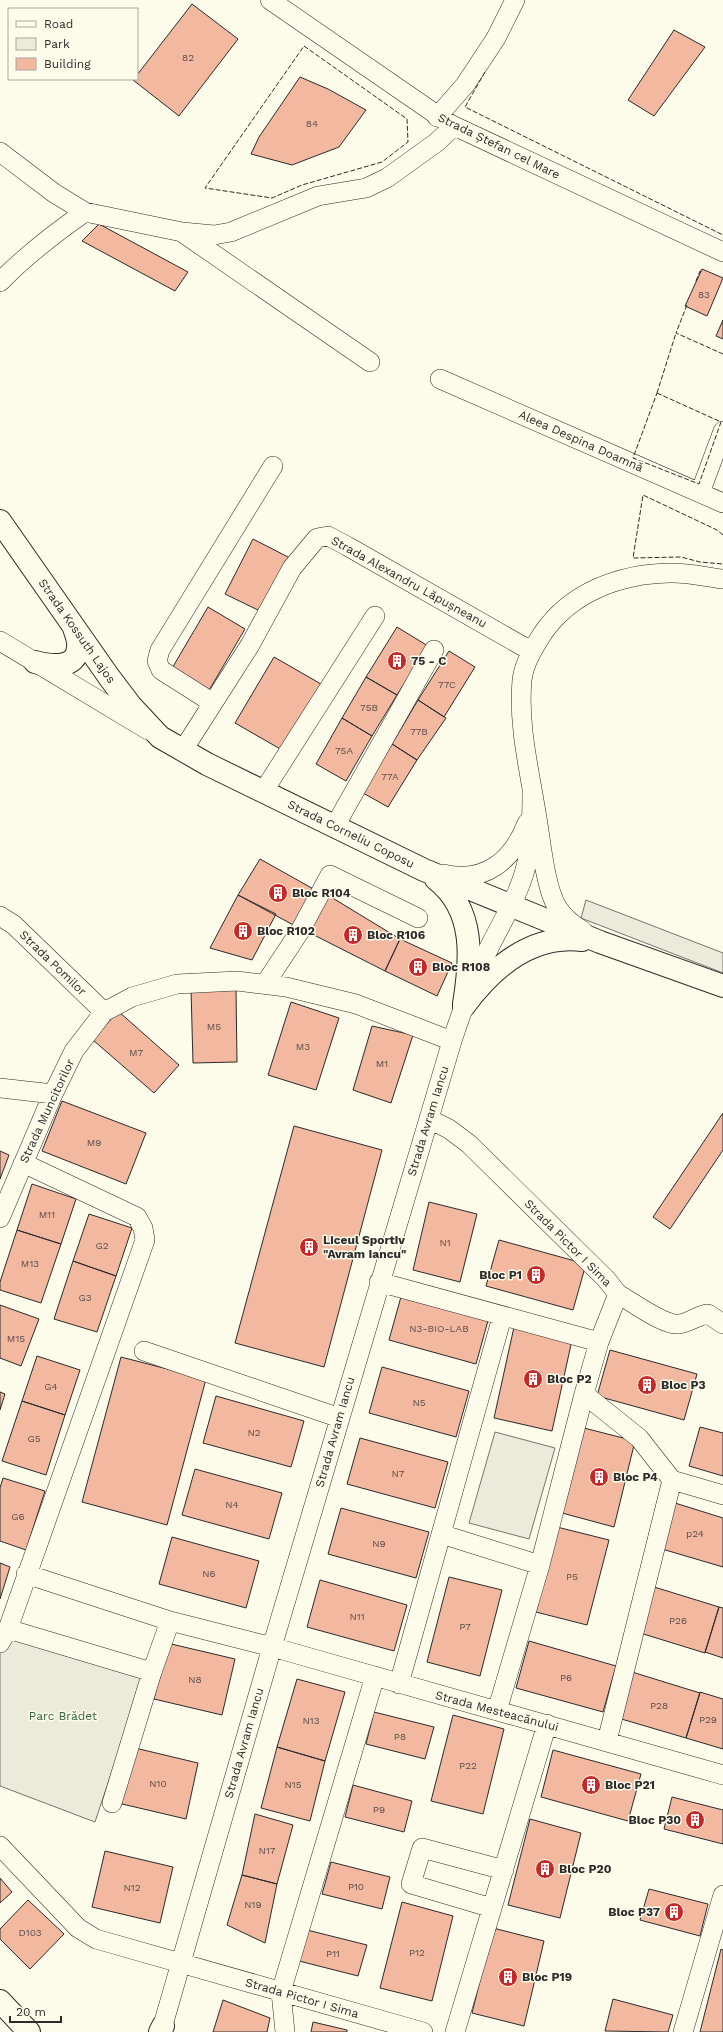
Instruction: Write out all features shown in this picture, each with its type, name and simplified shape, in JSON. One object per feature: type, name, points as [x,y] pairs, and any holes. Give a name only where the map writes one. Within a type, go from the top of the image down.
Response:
[{"type":"main road","name":"Strada Kossuth Lajos","points":[[0,521],[74,628],[131,706],[160,737]]},
{"type":"main road","points":[[34,662],[53,666],[68,664],[77,654],[79,645],[74,628]]},
{"type":"main road","name":"Strada Corneliu Coposu","points":[[160,737],[263,792],[424,870],[511,907],[600,942],[723,986]]},
{"type":"main road","points":[[424,870],[444,885],[458,902],[464,920],[469,940],[469,968],[464,1006]]},
{"type":"main road","points":[[464,1006],[480,984],[498,967],[534,946],[555,940],[574,939],[600,942]]},
{"type":"main road","points":[[0,2001],[29,2032]]},
{"type":"street","name":"Strada Ștefan cel Mare","points":[[270,0],[438,117],[454,126],[723,252]]},
{"type":"street","points":[[438,117],[465,85],[496,38],[516,0]]},
{"type":"street","points":[[0,152],[54,193],[85,212],[182,232],[214,235],[231,232],[318,196],[366,188],[388,178],[413,161],[454,126]]},
{"type":"street","points":[[0,282],[14,268],[52,236],[85,212]]},
{"type":"street","points":[[182,232],[370,362]]},
{"type":"street","name":"Aleea Despina Doamnă","points":[[440,379],[723,503]]},
{"type":"street","points":[[700,493],[723,431]]},
{"type":"street","points":[[213,702],[161,670],[156,661],[160,650],[273,466]]},
{"type":"street","name":"Strada Alexandru Lăpușneanu","points":[[183,750],[250,645],[292,568],[317,538],[324,536],[328,536],[347,546],[531,651]]},
{"type":"street","points":[[600,942],[565,918],[556,906],[550,887],[532,790],[521,717],[522,678],[531,651],[551,622],[573,602],[599,586],[627,577],[670,573],[723,579]]},
{"type":"street","points":[[263,792],[376,616]]},
{"type":"street","name":"Strada Corneliu Coposu","points":[[0,641],[160,737]]},
{"type":"street","points":[[335,826],[434,650]]},
{"type":"street","points":[[424,870],[452,876],[470,876],[484,873],[497,866],[509,857],[520,841],[527,822],[532,790]]},
{"type":"street","points":[[511,907],[520,885],[528,858],[532,828],[532,790]]},
{"type":"street","points":[[265,984],[300,931],[330,875],[418,918]]},
{"type":"street","name":"Strada Avram Iancu","points":[[161,2031],[272,1646],[379,1282],[452,1041],[464,1006],[488,950],[511,907]]},
{"type":"street","name":"Strada Pomilor","points":[[0,916],[14,925],[104,1012]]},
{"type":"street","name":"Strada Muncitorilor","points":[[0,1218],[53,1094],[74,1052],[104,1012],[132,997],[177,984],[237,981],[265,984],[286,987],[356,1004],[452,1041]]},
{"type":"street","points":[[0,1088],[53,1094]]},
{"type":"street","name":"Strada Pictor I Sima","points":[[428,1119],[449,1129],[469,1144],[606,1279],[618,1294],[599,1342],[584,1394],[540,1565],[497,1711]]},
{"type":"street","points":[[23,1163],[137,1217],[144,1228],[145,1240],[4,1636],[152,1672]]},
{"type":"street","points":[[379,1282],[502,1317],[599,1342]]},
{"type":"street","points":[[618,1294],[668,1322],[679,1324],[701,1315],[708,1314],[723,1324]]},
{"type":"street","points":[[399,1684],[502,1317]]},
{"type":"street","points":[[144,1350],[340,1418]]},
{"type":"street","points":[[584,1394],[639,1438],[672,1480],[723,1495]]},
{"type":"street","points":[[606,1741],[672,1480]]},
{"type":"street","points":[[441,1534],[540,1565]]},
{"type":"street","name":"Strada Mesteacănului","points":[[26,1574],[170,1621],[272,1646],[399,1684],[547,1724],[723,1775]]},
{"type":"street","points":[[112,1803],[152,1672],[170,1621]]},
{"type":"street","points":[[285,2032],[281,1992],[375,1676]]},
{"type":"street","points":[[455,2032],[547,1724]]},
{"type":"street","points":[[0,1846],[78,1928],[96,1939],[180,1964]]},
{"type":"street","points":[[492,1908],[412,1884],[422,1848],[504,1870]]},
{"type":"street","points":[[683,2032],[716,1941],[723,1895]]},
{"type":"street","name":"Strada Pictor I Sima","points":[[180,1964],[423,2032]]},
{"type":"green space","points":[[495,1432],[555,1448],[529,1539],[469,1523]]},
{"type":"green space","name":"Parc Brădet","points":[[8,1629],[144,1675],[95,1822],[0,1786],[0,1651]]},
{"type":"shaded area","points":[[586,900],[723,953],[723,973],[581,918]]},
{"type":"building","points":[[192,4],[238,39],[179,116],[133,80],[138,80],[138,74]]},
{"type":"building","points":[[674,30],[705,47],[654,116],[628,100]]},
{"type":"building","points":[[300,77],[328,89],[366,110],[339,147],[292,165],[251,154],[259,137]]},
{"type":"building","points":[[99,224],[188,272],[175,291],[82,241]]},
{"type":"building","points":[[702,269],[723,278],[707,316],[685,306]]},
{"type":"building","points":[[723,320],[723,339],[716,336]]},
{"type":"building","points":[[253,539],[290,558],[262,612],[225,594]]},
{"type":"building","points":[[208,607],[245,629],[208,692],[171,670]]},
{"type":"building","name":"75 - C","points":[[397,627],[428,646],[397,695],[366,677]]},
{"type":"building","points":[[449,651],[475,667],[444,717],[418,700]]},
{"type":"building","points":[[274,657],[321,684],[282,750],[235,723]]},
{"type":"building","points":[[366,677],[397,695],[372,736],[342,718]]},
{"type":"building","points":[[418,700],[446,718],[417,760],[392,744]]},
{"type":"building","points":[[342,718],[372,736],[346,781],[316,764]]},
{"type":"building","points":[[392,744],[417,760],[388,807],[363,793]]},
{"type":"building","name":"Bloc R104","points":[[260,859],[317,891],[297,927],[238,895]]},
{"type":"building","name":"Bloc R106","points":[[326,894],[400,939],[385,971],[306,931]]},
{"type":"building","name":"Bloc R102","points":[[238,895],[276,914],[252,960],[210,948]]},
{"type":"building","name":"Bloc R108","points":[[400,939],[452,963],[437,996],[385,971]]},
{"type":"building","points":[[236,988],[237,1062],[193,1063],[191,989]]},
{"type":"building","points":[[291,1002],[339,1018],[316,1090],[268,1075]]},
{"type":"building","points":[[118,1011],[179,1065],[154,1093],[93,1040]]},
{"type":"building","points":[[372,1026],[413,1035],[391,1103],[353,1090]]},
{"type":"building","points":[[62,1101],[146,1133],[126,1184],[42,1151]]},
{"type":"building","points":[[723,1113],[723,1150],[670,1229],[653,1217]]},
{"type":"building","name":"Liceul Sportiv \"Avram Iancu\"","points":[[294,1126],[382,1150],[324,1367],[235,1343]]},
{"type":"building","points":[[0,1151],[9,1155],[0,1179]]},
{"type":"building","points":[[32,1184],[76,1199],[61,1244],[17,1230]]},
{"type":"building","points":[[429,1202],[477,1214],[460,1282],[413,1270]]},
{"type":"building","points":[[89,1214],[132,1228],[116,1276],[73,1261]]},
{"type":"building","points":[[17,1230],[61,1244],[41,1303],[0,1290],[0,1282]]},
{"type":"building","name":"Bloc P1","points":[[499,1240],[586,1264],[573,1310],[486,1286]]},
{"type":"building","points":[[73,1261],[116,1276],[97,1332],[54,1319]]},
{"type":"building","points":[[402,1293],[489,1317],[476,1364],[389,1340]]},
{"type":"building","points":[[0,1305],[39,1319],[21,1366],[0,1358]]},
{"type":"building","name":"Bloc P2","points":[[514,1327],[572,1340],[552,1431],[494,1418]]},
{"type":"building","name":"Bloc P3","points":[[610,1350],[697,1374],[684,1420],[597,1396]]},
{"type":"building","points":[[37,1356],[80,1370],[65,1415],[22,1401]]},
{"type":"building","points":[[121,1357],[206,1379],[167,1525],[82,1502]]},
{"type":"building","points":[[382,1367],[469,1391],[456,1437],[369,1413]]},
{"type":"building","points":[[0,1392],[5,1394],[0,1410]]},
{"type":"building","points":[[216,1396],[304,1421],[291,1467],[203,1443]]},
{"type":"building","points":[[22,1401],[65,1415],[46,1475],[2,1461]]},
{"type":"building","points":[[700,1427],[723,1433],[723,1476],[689,1466]]},
{"type":"building","name":"Bloc P4","points":[[584,1428],[635,1441],[614,1527],[562,1513]]},
{"type":"building","points":[[360,1438],[448,1462],[435,1508],[347,1484]]},
{"type":"building","points":[[195,1469],[282,1493],[269,1539],[182,1515]]},
{"type":"building","points":[[3,1478],[45,1491],[26,1550],[0,1541],[0,1488]]},
{"type":"building","points":[[675,1503],[723,1518],[723,1567],[662,1549]]},
{"type":"building","points":[[341,1508],[429,1532],[416,1578],[328,1554]]},
{"type":"building","points":[[557,1527],[609,1540],[587,1625],[536,1612]]},
{"type":"building","points":[[172,1537],[259,1561],[246,1608],[159,1584]]},
{"type":"building","points":[[0,1563],[10,1567],[0,1599]]},
{"type":"building","points":[[449,1577],[502,1590],[480,1676],[427,1662]]},
{"type":"building","points":[[320,1580],[407,1605],[394,1651],[307,1627]]},
{"type":"building","points":[[651,1586],[719,1607],[705,1653],[637,1632]]},
{"type":"building","points":[[719,1607],[723,1608],[723,1658],[705,1652]]},
{"type":"building","points":[[529,1641],[616,1666],[603,1712],[516,1688]]},
{"type":"building","points":[[167,1643],[235,1659],[222,1715],[154,1699]]},
{"type":"building","points":[[632,1672],[700,1693],[686,1738],[618,1718]]},
{"type":"building","points":[[297,1679],[345,1692],[325,1761],[277,1747]]},
{"type":"building","points":[[700,1692],[723,1699],[723,1749],[686,1738]]},
{"type":"building","points":[[374,1712],[434,1727],[425,1759],[366,1744]]},
{"type":"building","points":[[453,1715],[504,1729],[483,1814],[431,1801]]},
{"type":"building","points":[[131,1747],[198,1763],[186,1819],[118,1803]]},
{"type":"building","points":[[277,1747],[325,1761],[310,1821],[261,1808]]},
{"type":"building","name":"Bloc P21","points":[[553,1750],[641,1774],[628,1821],[541,1797]]},
{"type":"building","points":[[353,1785],[412,1801],[404,1832],[345,1817]]},
{"type":"building","name":"Bloc P30","points":[[672,1797],[723,1810],[723,1844],[664,1829]]},
{"type":"building","points":[[255,1814],[293,1825],[277,1884],[242,1875]]},
{"type":"building","name":"Bloc P20","points":[[530,1819],[581,1833],[560,1918],[508,1905]]},
{"type":"building","points":[[105,1851],[173,1867],[160,1923],[92,1907]]},
{"type":"building","points":[[331,1862],[390,1877],[382,1909],[322,1894]]},
{"type":"building","points":[[242,1875],[277,1884],[265,1943],[227,1925]]},
{"type":"building","points":[[0,1878],[12,1892],[0,1903]]},
{"type":"building","name":"Bloc P37","points":[[649,1889],[708,1904],[700,1936],[640,1920]]},
{"type":"building","points":[[28,1900],[64,1934],[30,1969],[0,1939],[0,1929]]},
{"type":"building","points":[[402,1902],[453,1916],[432,2001],[380,1988]]},
{"type":"building","name":"Bloc P19","points":[[493,1928],[544,1941],[524,2026],[472,2013]]},
{"type":"building","points":[[307,1930],[367,1945],[358,1976],[299,1961]]},
{"type":"building","points":[[721,1949],[723,1950],[723,2032],[700,2032]]},
{"type":"building","points":[[613,1999],[673,2015],[668,2032],[605,2031]]},
{"type":"building","points":[[223,2000],[270,2018],[267,2032],[213,2032]]},
{"type":"building","points":[[313,2022],[347,2030],[347,2032],[311,2032]]},
{"type":"fence","points":[[304,46],[407,119],[408,142],[382,162],[302,185],[272,198],[205,188],[304,46]]},
{"type":"fence","points":[[485,72],[465,107],[723,235]]},
{"type":"fence","points":[[696,281],[700,271],[703,272]]},
{"type":"fence","points":[[687,305],[676,333],[723,354]]},
{"type":"fence","points":[[657,393],[676,333]]},
{"type":"fence","points":[[657,393],[721,422],[699,484],[633,458],[657,393]]},
{"type":"fence","points":[[723,535],[717,530],[643,495],[633,558],[681,557],[700,562],[723,564]]},
{"type":"place","name":"75 - C","points":[[397,661]]},
{"type":"place","name":"Bloc R104","points":[[278,893]]},
{"type":"place","name":"Bloc R102","points":[[243,931]]},
{"type":"place","name":"Bloc R106","points":[[353,935]]},
{"type":"place","name":"Bloc R108","points":[[418,967]]},
{"type":"place","name":"Liceul Sportiv \"Avram Iancu\"","points":[[309,1247]]},
{"type":"place","name":"Bloc P1","points":[[536,1275]]},
{"type":"place","name":"Bloc P2","points":[[533,1379]]},
{"type":"place","name":"Bloc P3","points":[[647,1385]]},
{"type":"place","name":"Bloc P4","points":[[599,1477]]},
{"type":"place","name":"Bloc P21","points":[[591,1785]]},
{"type":"place","name":"Bloc P30","points":[[695,1820]]},
{"type":"place","name":"Bloc P20","points":[[545,1869]]},
{"type":"place","name":"Bloc P37","points":[[674,1912]]},
{"type":"place","name":"Bloc P19","points":[[508,1977]]}]
